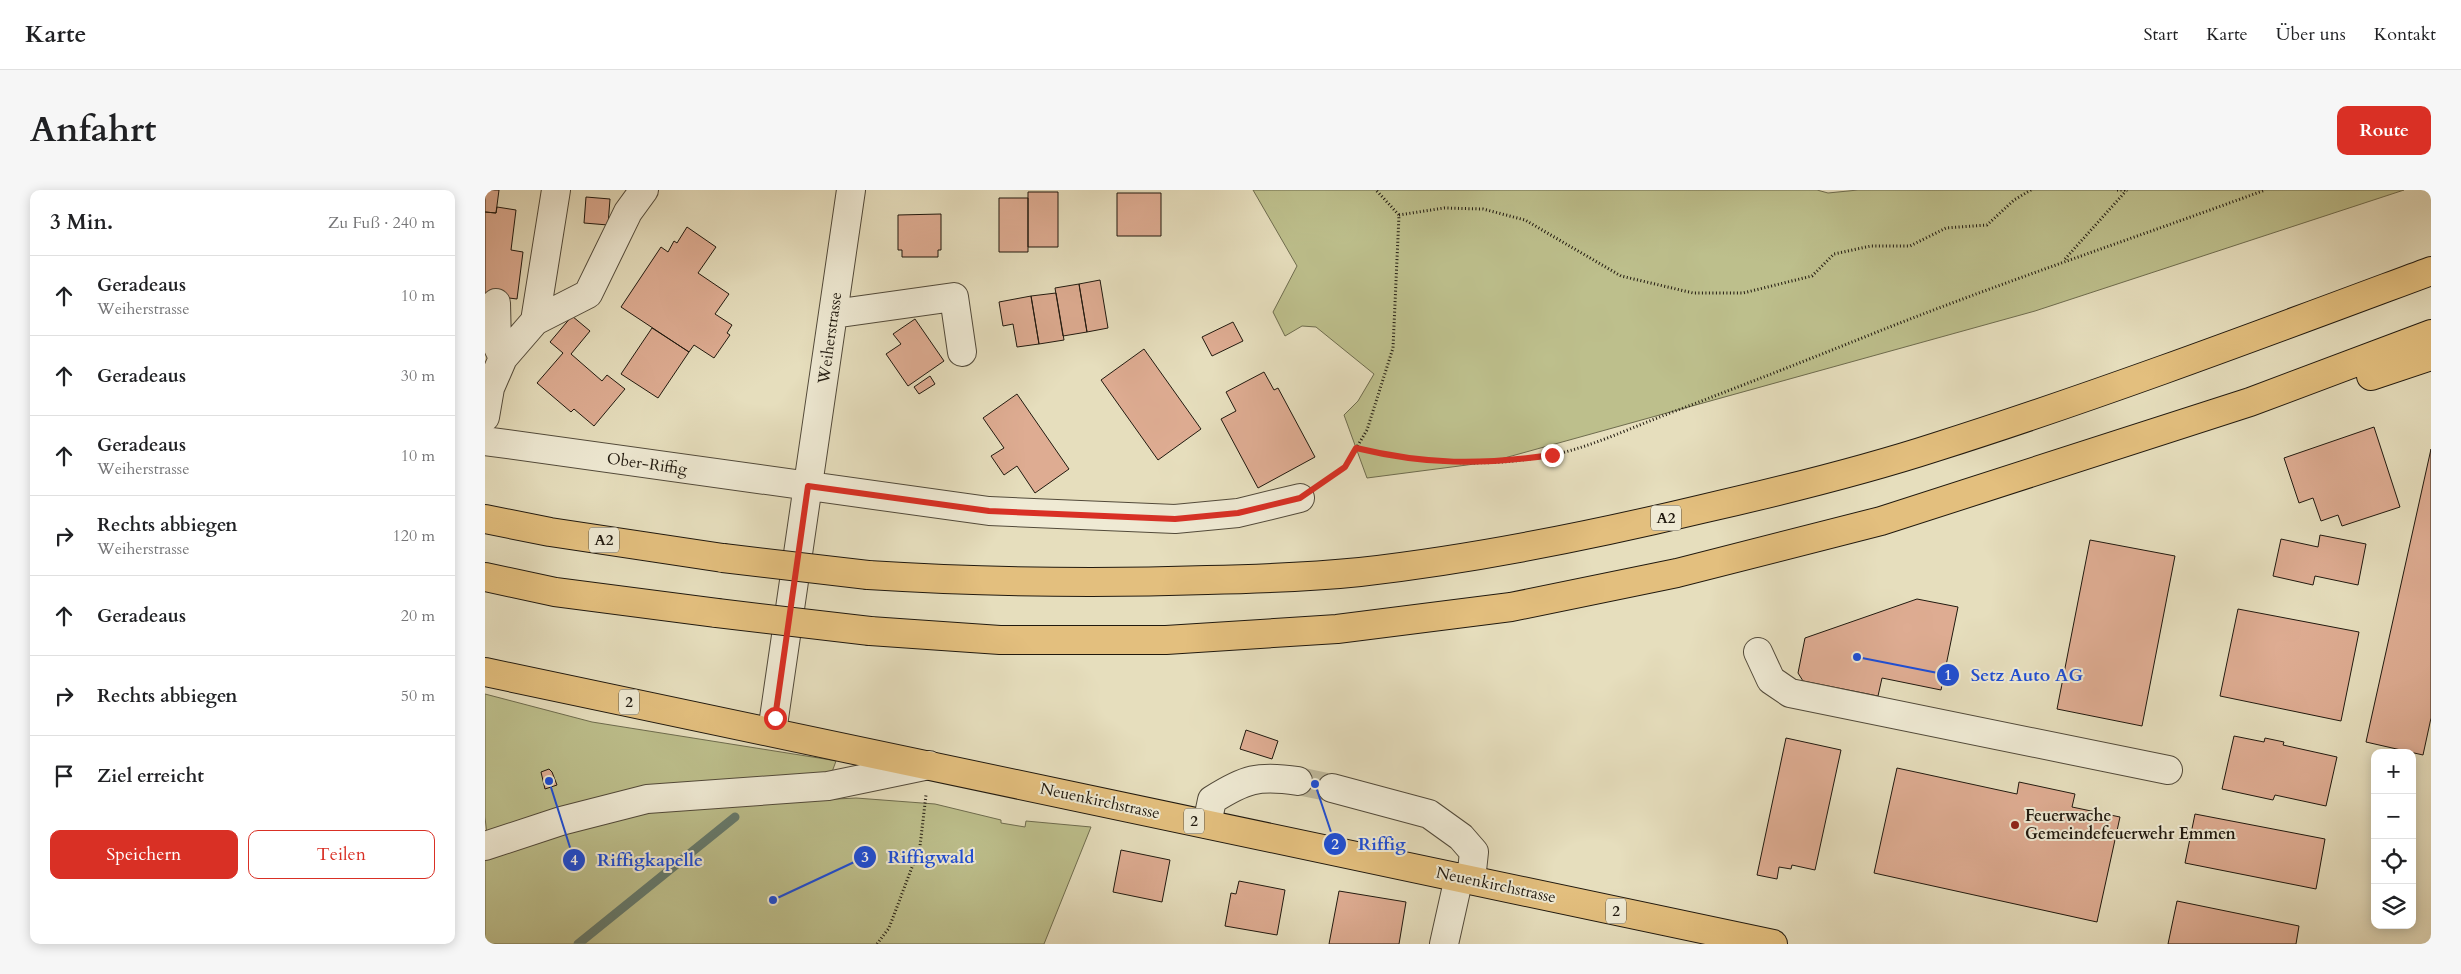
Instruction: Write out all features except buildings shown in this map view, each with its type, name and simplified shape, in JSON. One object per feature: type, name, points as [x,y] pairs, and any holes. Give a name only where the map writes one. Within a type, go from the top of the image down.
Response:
[{"type":"main road","name":"A2","points":[[485,519],[550,532],[723,558],[868,575],[974,582],[1099,584],[1276,578],[1359,572],[1452,560],[1628,526],[1812,483],[1936,447],[2139,378],[2431,271]]},
{"type":"main road","points":[[485,577],[555,592],[717,613],[870,631],[1000,640],[1166,640],[1337,629],[1511,607],[1677,573],[1881,521],[2250,402],[2431,334]]},
{"type":"main road","points":[[2250,402],[2340,387],[2431,356]]},
{"type":"main road","name":"Neuenkirchstrasse","points":[[485,672],[1773,944]]},
{"type":"street","points":[[535,321],[555,190]]},
{"type":"street","points":[[485,417],[491,388],[503,358],[535,321],[588,294],[629,212],[644,190]]},
{"type":"street","name":"Weiherstrasse","points":[[772,732],[784,663],[851,190]]},
{"type":"street","points":[[833,314],[954,297],[962,352]]},
{"type":"street","points":[[496,303],[497,345],[503,358]]},
{"type":"street","name":"Ober-Riffig","points":[[485,441],[808,486]]},
{"type":"street","points":[[808,486],[989,511],[1175,519],[1238,513],[1300,498]]},
{"type":"street","points":[[1758,652],[1771,680],[1790,693],[2168,770]]},
{"type":"street","points":[[485,846],[561,821],[647,799],[828,786],[930,765]]},
{"type":"street","points":[[1207,824],[1212,800],[1238,784],[1266,778],[1298,781]]},
{"type":"street","points":[[1332,788],[1429,814],[1461,837],[1474,852],[1444,944]]},
{"type":"path","points":[[1300,498],[1345,467],[1367,430],[1393,348],[1399,215],[1376,190]]},
{"type":"path","points":[[1399,215],[1444,208],[1483,209],[1525,220],[1621,276],[1693,293],[1743,293],[1811,276],[1834,254],[1871,246],[1910,246],[1946,228],[1987,225],[2014,200],[2031,190]]},
{"type":"path","points":[[2117,190],[2127,191]]},
{"type":"path","points":[[1356,448],[1398,458],[1448,462],[1501,462],[1552,455],[1593,443],[1972,294],[2063,261],[2135,238],[2265,190]]},
{"type":"path","points":[[2063,261],[2127,191]]},
{"type":"path","points":[[877,944],[889,928],[920,846],[930,765]]},
{"type":"green space","points":[[1253,190],[1817,190],[1828,193],[1858,190],[2404,190],[2035,311],[1490,462],[1367,478],[1344,415],[1358,401],[1374,374],[1316,327],[1302,326],[1285,336],[1273,312],[1297,266]]},
{"type":"green space","points":[[485,694],[592,722],[836,761],[832,772],[487,836],[485,817]]},
{"type":"green space","points":[[856,798],[935,804],[1001,820],[1001,823],[1025,827],[1026,821],[1091,827],[1044,944],[485,944],[485,856],[642,809]]},
{"type":"waterway","points":[[578,944],[735,817]]},
{"type":"tunnel","points":[[1298,781],[1332,788]]},
{"type":"place","name":"Setz Auto AG","points":[[1857,657]]},
{"type":"place","name":"Riffigkapelle","points":[[549,781]]},
{"type":"place","name":"Riffig","points":[[1315,784]]},
{"type":"place","name":"Feuerwache Gemeindefeuerwehr Emmen","points":[[2015,825]]},
{"type":"place","name":"Riffigwald","points":[[773,900]]},
{"type":"route","points":[[775,718],[808,486],[989,511],[1175,519],[1238,513],[1300,498],[1345,467],[1356,448],[1398,458],[1448,462],[1501,462],[1552,455]]}]
